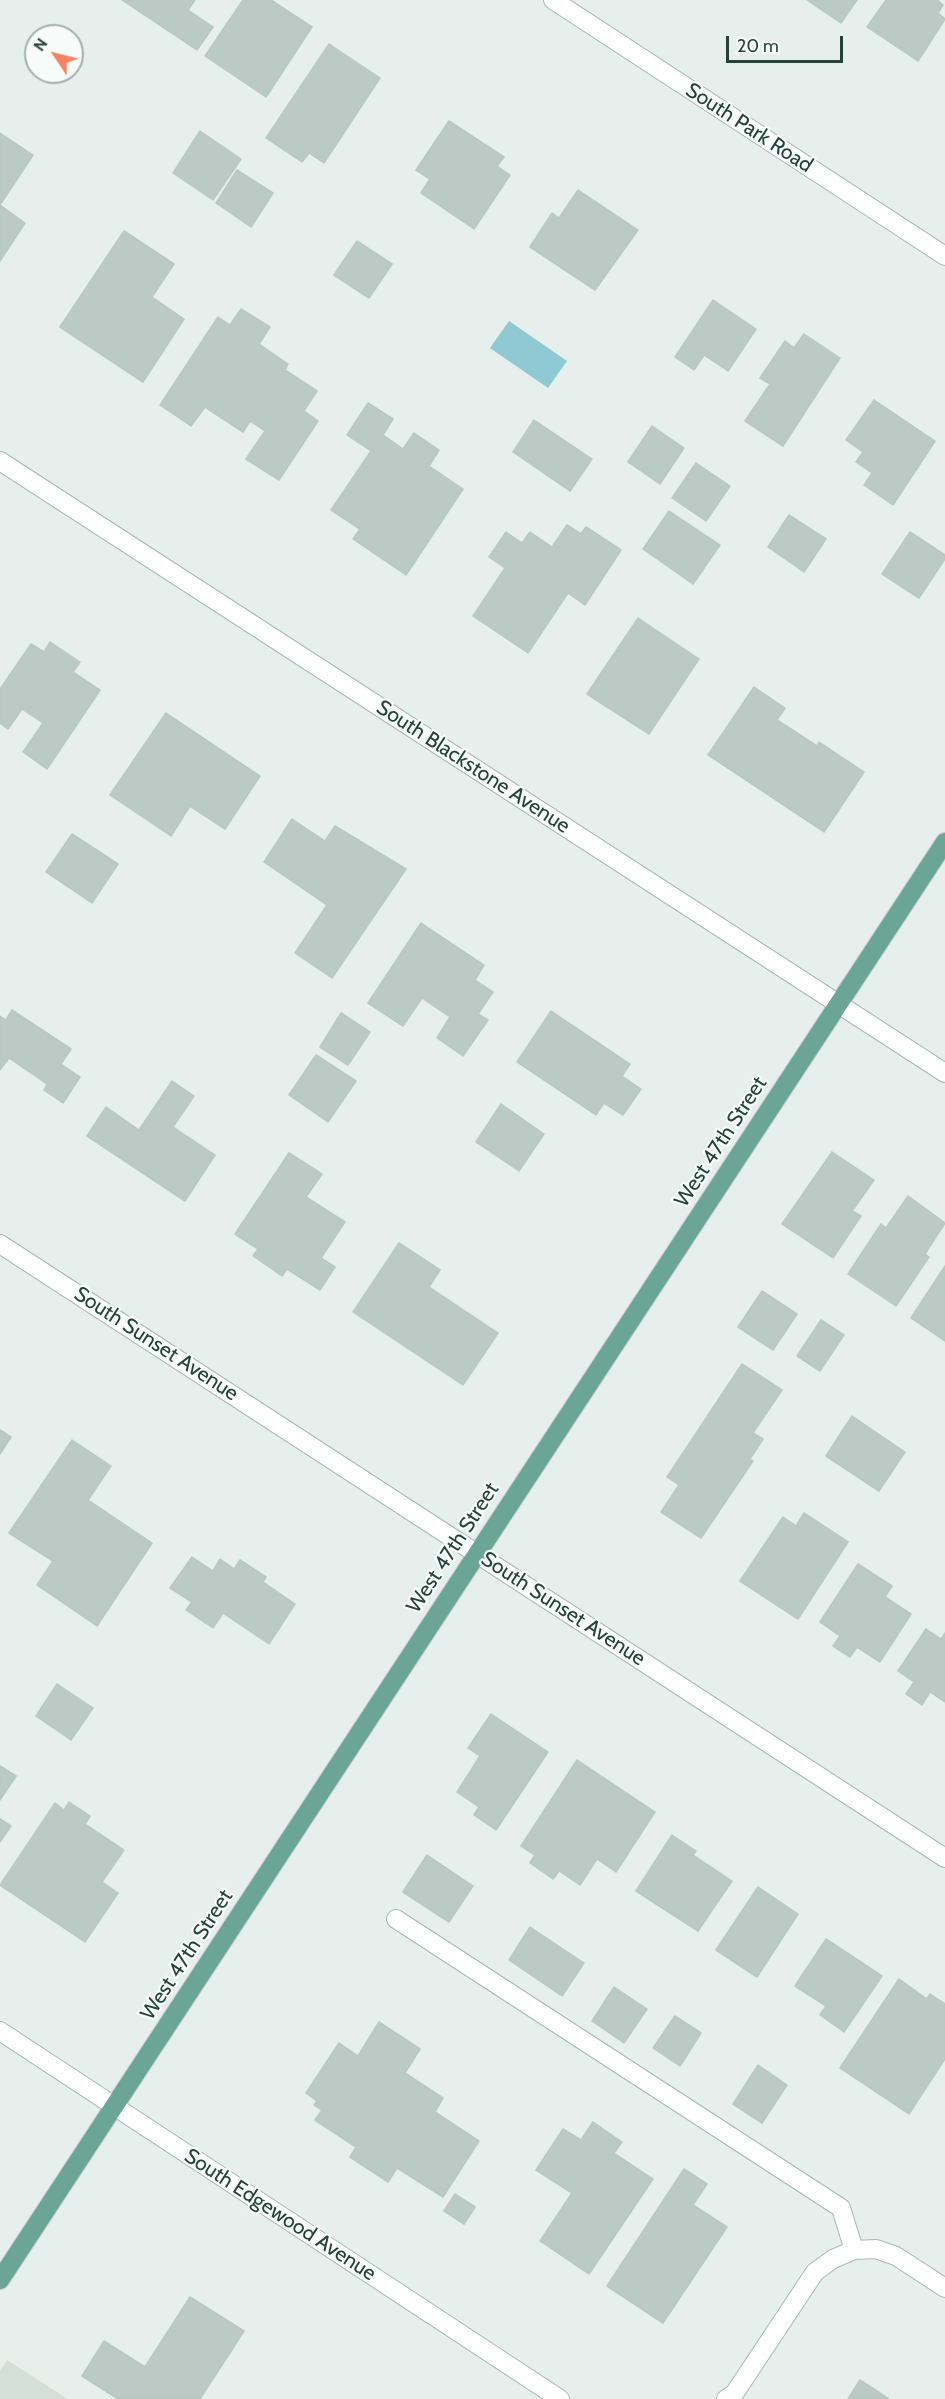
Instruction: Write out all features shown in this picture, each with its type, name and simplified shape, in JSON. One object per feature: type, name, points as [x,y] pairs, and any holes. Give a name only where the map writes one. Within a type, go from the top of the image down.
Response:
[{"type":"main road","name":"West 47th Street","points":[[0,2280],[945,842]]},
{"type":"street","name":"South Park Road","points":[[553,0],[945,256]]},
{"type":"street","name":"South Blackstone Avenue","points":[[0,461],[945,1073]]},
{"type":"street","name":"South Sunset Avenue","points":[[0,1244],[945,1858]]},
{"type":"street","points":[[396,1919],[841,2208],[854,2250]]},
{"type":"street","name":"South Edgewood Avenue","points":[[0,2031],[560,2399]]},
{"type":"street","points":[[726,2399],[734,2394],[814,2272],[832,2259],[854,2250],[876,2249],[896,2256],[945,2288]]},
{"type":"shaded area","points":[[7,2360],[68,2399],[0,2399],[0,2371]]},
{"type":"water","points":[[509,321],[567,361],[548,388],[490,348]]},
{"type":"building","points":[[122,0],[195,0],[188,10],[213,27],[197,50]]},
{"type":"building","points":[[243,0],[271,0],[312,27],[266,97],[205,56]]},
{"type":"building","points":[[807,0],[857,0],[841,23]]},
{"type":"building","points":[[886,0],[937,0],[943,5],[938,13],[945,19],[918,61],[867,27]]},
{"type":"building","points":[[329,44],[380,78],[324,163],[309,153],[302,162],[266,138]]},
{"type":"building","points":[[449,121],[504,157],[497,166],[510,175],[474,229],[421,193],[430,179],[416,170]]},
{"type":"building","points":[[200,131],[241,159],[213,200],[173,173]]},
{"type":"building","points":[[0,133],[33,155],[0,205]]},
{"type":"building","points":[[237,170],[273,193],[251,227],[216,203]]},
{"type":"building","points":[[578,190],[638,230],[595,290],[530,247],[552,213],[559,218]]},
{"type":"building","points":[[0,205],[25,223],[0,261]]},
{"type":"building","points":[[124,231],[174,264],[152,297],[184,319],[143,382],[60,327]]},
{"type":"building","points":[[357,241],[392,264],[369,298],[334,275]]},
{"type":"building","points":[[713,300],[756,329],[728,371],[704,355],[694,370],[675,357]]},
{"type":"building","points":[[241,309],[270,327],[259,344],[288,364],[285,370],[317,391],[304,411],[318,421],[279,480],[246,459],[265,431],[250,421],[243,432],[205,407],[191,426],[160,405],[218,317],[230,325]]},
{"type":"building","points":[[804,334],[840,358],[783,446],[745,421],[770,384],[760,378],[785,341],[794,348]]},
{"type":"building","points":[[874,400],[935,441],[893,505],[864,485],[872,473],[856,462],[863,452],[846,440]]},
{"type":"building","points":[[368,403],[393,419],[383,435],[403,449],[414,433],[439,450],[429,466],[463,489],[406,575],[353,539],[360,529],[331,510],[371,451],[347,435]]},
{"type":"building","points":[[534,420],[592,459],[570,491],[513,452]]},
{"type":"building","points":[[652,426],[684,448],[660,484],[628,462]]},
{"type":"building","points":[[696,463],[730,486],[706,521],[672,498]]},
{"type":"building","points":[[669,511],[720,545],[693,584],[643,549]]},
{"type":"building","points":[[789,515],[826,539],[804,572],[768,547]]},
{"type":"building","points":[[567,525],[581,534],[586,527],[621,550],[585,605],[568,593],[528,653],[473,616],[505,568],[489,557],[506,532],[522,543],[530,532],[552,547]]},
{"type":"building","points":[[910,532],[945,555],[945,559],[919,598],[882,574]]},
{"type":"building","points":[[638,618],[699,659],[649,734],[587,694]]},
{"type":"building","points":[[50,642],[80,662],[73,672],[100,690],[47,769],[23,752],[43,723],[22,709],[8,729],[0,723],[0,689],[31,644],[44,652]]},
{"type":"building","points":[[754,687],[785,708],[777,720],[817,746],[819,742],[864,772],[824,832],[708,755]]},
{"type":"building","points":[[166,713],[260,776],[225,829],[190,806],[171,836],[110,795]]},
{"type":"building","points":[[292,819],[325,841],[335,826],[406,869],[332,978],[295,953],[327,905],[264,862]]},
{"type":"building","points":[[72,834],[118,864],[92,903],[46,872]]},
{"type":"building","points":[[421,923],[484,965],[475,980],[493,992],[478,1014],[488,1020],[463,1056],[437,1038],[450,1017],[422,998],[403,1026],[368,1003]]},
{"type":"building","points":[[12,1010],[71,1049],[61,1064],[80,1077],[63,1103],[44,1090],[47,1084],[9,1058],[0,1070],[0,1016],[6,1020]]},
{"type":"building","points":[[551,1011],[630,1064],[622,1076],[641,1089],[623,1115],[604,1103],[596,1115],[517,1062]]},
{"type":"building","points":[[341,1013],[370,1032],[348,1065],[320,1047]]},
{"type":"building","points":[[316,1055],[356,1081],[328,1122],[289,1095]]},
{"type":"building","points":[[172,1081],[194,1096],[173,1127],[215,1155],[185,1201],[87,1136],[106,1107],[139,1130]]},
{"type":"building","points":[[501,1104],[544,1134],[519,1171],[476,1142]]},
{"type":"building","points":[[832,1152],[874,1180],[852,1211],[861,1216],[833,1258],[782,1224]]},
{"type":"building","points":[[289,1153],[322,1174],[306,1197],[345,1222],[321,1258],[335,1267],[320,1290],[287,1269],[282,1276],[253,1256],[258,1249],[235,1234]]},
{"type":"building","points":[[908,1196],[945,1223],[925,1254],[929,1257],[896,1306],[848,1274],[881,1224],[886,1228]]},
{"type":"building","points":[[399,1243],[440,1270],[429,1287],[498,1333],[463,1385],[353,1312]]},
{"type":"building","points":[[945,1266],[945,1341],[911,1318]]},
{"type":"building","points":[[762,1291],[797,1314],[773,1350],[738,1327]]},
{"type":"building","points":[[821,1320],[844,1335],[820,1371],[797,1356]]},
{"type":"building","points":[[742,1364],[782,1390],[753,1433],[763,1439],[750,1459],[753,1461],[701,1538],[661,1512],[679,1485],[667,1477]]},
{"type":"building","points":[[852,1416],[905,1452],[879,1491],[826,1456]]},
{"type":"building","points":[[0,1430],[11,1437],[0,1454]]},
{"type":"building","points":[[72,1440],[111,1466],[88,1500],[152,1543],[97,1626],[37,1585],[53,1561],[9,1533]]},
{"type":"building","points":[[804,1513],[848,1542],[798,1619],[740,1581],[783,1517],[796,1526]]},
{"type":"building","points":[[192,1557],[213,1571],[220,1559],[234,1569],[240,1560],[266,1577],[263,1582],[295,1604],[269,1644],[223,1613],[213,1628],[186,1610],[192,1602],[170,1588]]},
{"type":"building","points":[[858,1564],[892,1586],[885,1597],[911,1614],[880,1662],[857,1647],[850,1657],[833,1646],[840,1636],[820,1622]]},
{"type":"building","points":[[926,1629],[941,1639],[945,1633],[945,1702],[930,1692],[922,1705],[906,1694],[914,1682],[898,1671]]},
{"type":"building","points":[[57,1684],[93,1708],[71,1740],[36,1716]]},
{"type":"building","points":[[491,1714],[548,1752],[496,1830],[474,1815],[479,1807],[457,1792],[480,1756],[468,1748]]},
{"type":"building","points":[[577,1760],[655,1812],[616,1872],[597,1859],[580,1885],[559,1871],[553,1879],[530,1863],[535,1855],[521,1846]]},
{"type":"building","points":[[0,1766],[16,1776],[0,1800]]},
{"type":"building","points":[[69,1802],[90,1816],[85,1824],[124,1850],[102,1882],[118,1893],[85,1942],[0,1885],[55,1803],[64,1810]]},
{"type":"building","points":[[0,1819],[11,1826],[0,1842]]},
{"type":"building","points":[[672,1835],[696,1851],[693,1855],[732,1881],[698,1931],[636,1891]]},
{"type":"building","points":[[427,1855],[473,1886],[449,1922],[403,1892]]},
{"type":"building","points":[[758,1887],[798,1914],[757,1977],[716,1950]]},
{"type":"building","points":[[530,1927],[584,1963],[562,1996],[509,1960]]},
{"type":"building","points":[[826,1939],[882,1976],[844,2032],[820,2015],[826,2006],[795,1986]]},
{"type":"building","points":[[899,1979],[927,1999],[930,1994],[945,2004],[945,2059],[909,2114],[840,2068]]},
{"type":"building","points":[[614,1987],[647,2009],[624,2043],[592,2021]]},
{"type":"building","points":[[675,2016],[701,2033],[680,2066],[653,2048]]},
{"type":"building","points":[[379,2022],[420,2049],[405,2073],[443,2098],[435,2112],[479,2141],[443,2197],[397,2168],[388,2182],[350,2157],[356,2147],[315,2120],[322,2110],[314,2105],[317,2101],[306,2093],[339,2043],[358,2056]]},
{"type":"building","points":[[758,2065],[787,2085],[762,2123],[733,2104]]},
{"type":"building","points":[[593,2122],[622,2142],[614,2153],[653,2179],[589,2274],[540,2241],[572,2193],[536,2170],[563,2129],[581,2140]]},
{"type":"building","points":[[684,2169],[707,2184],[693,2205],[727,2227],[663,2323],[607,2286]]},
{"type":"building","points":[[455,2194],[475,2207],[464,2224],[444,2211]]},
{"type":"building","points":[[190,2297],[244,2331],[200,2399],[118,2399],[82,2376],[104,2341],[145,2367]]},
{"type":"building","points":[[860,2380],[889,2399],[848,2399]]}]
